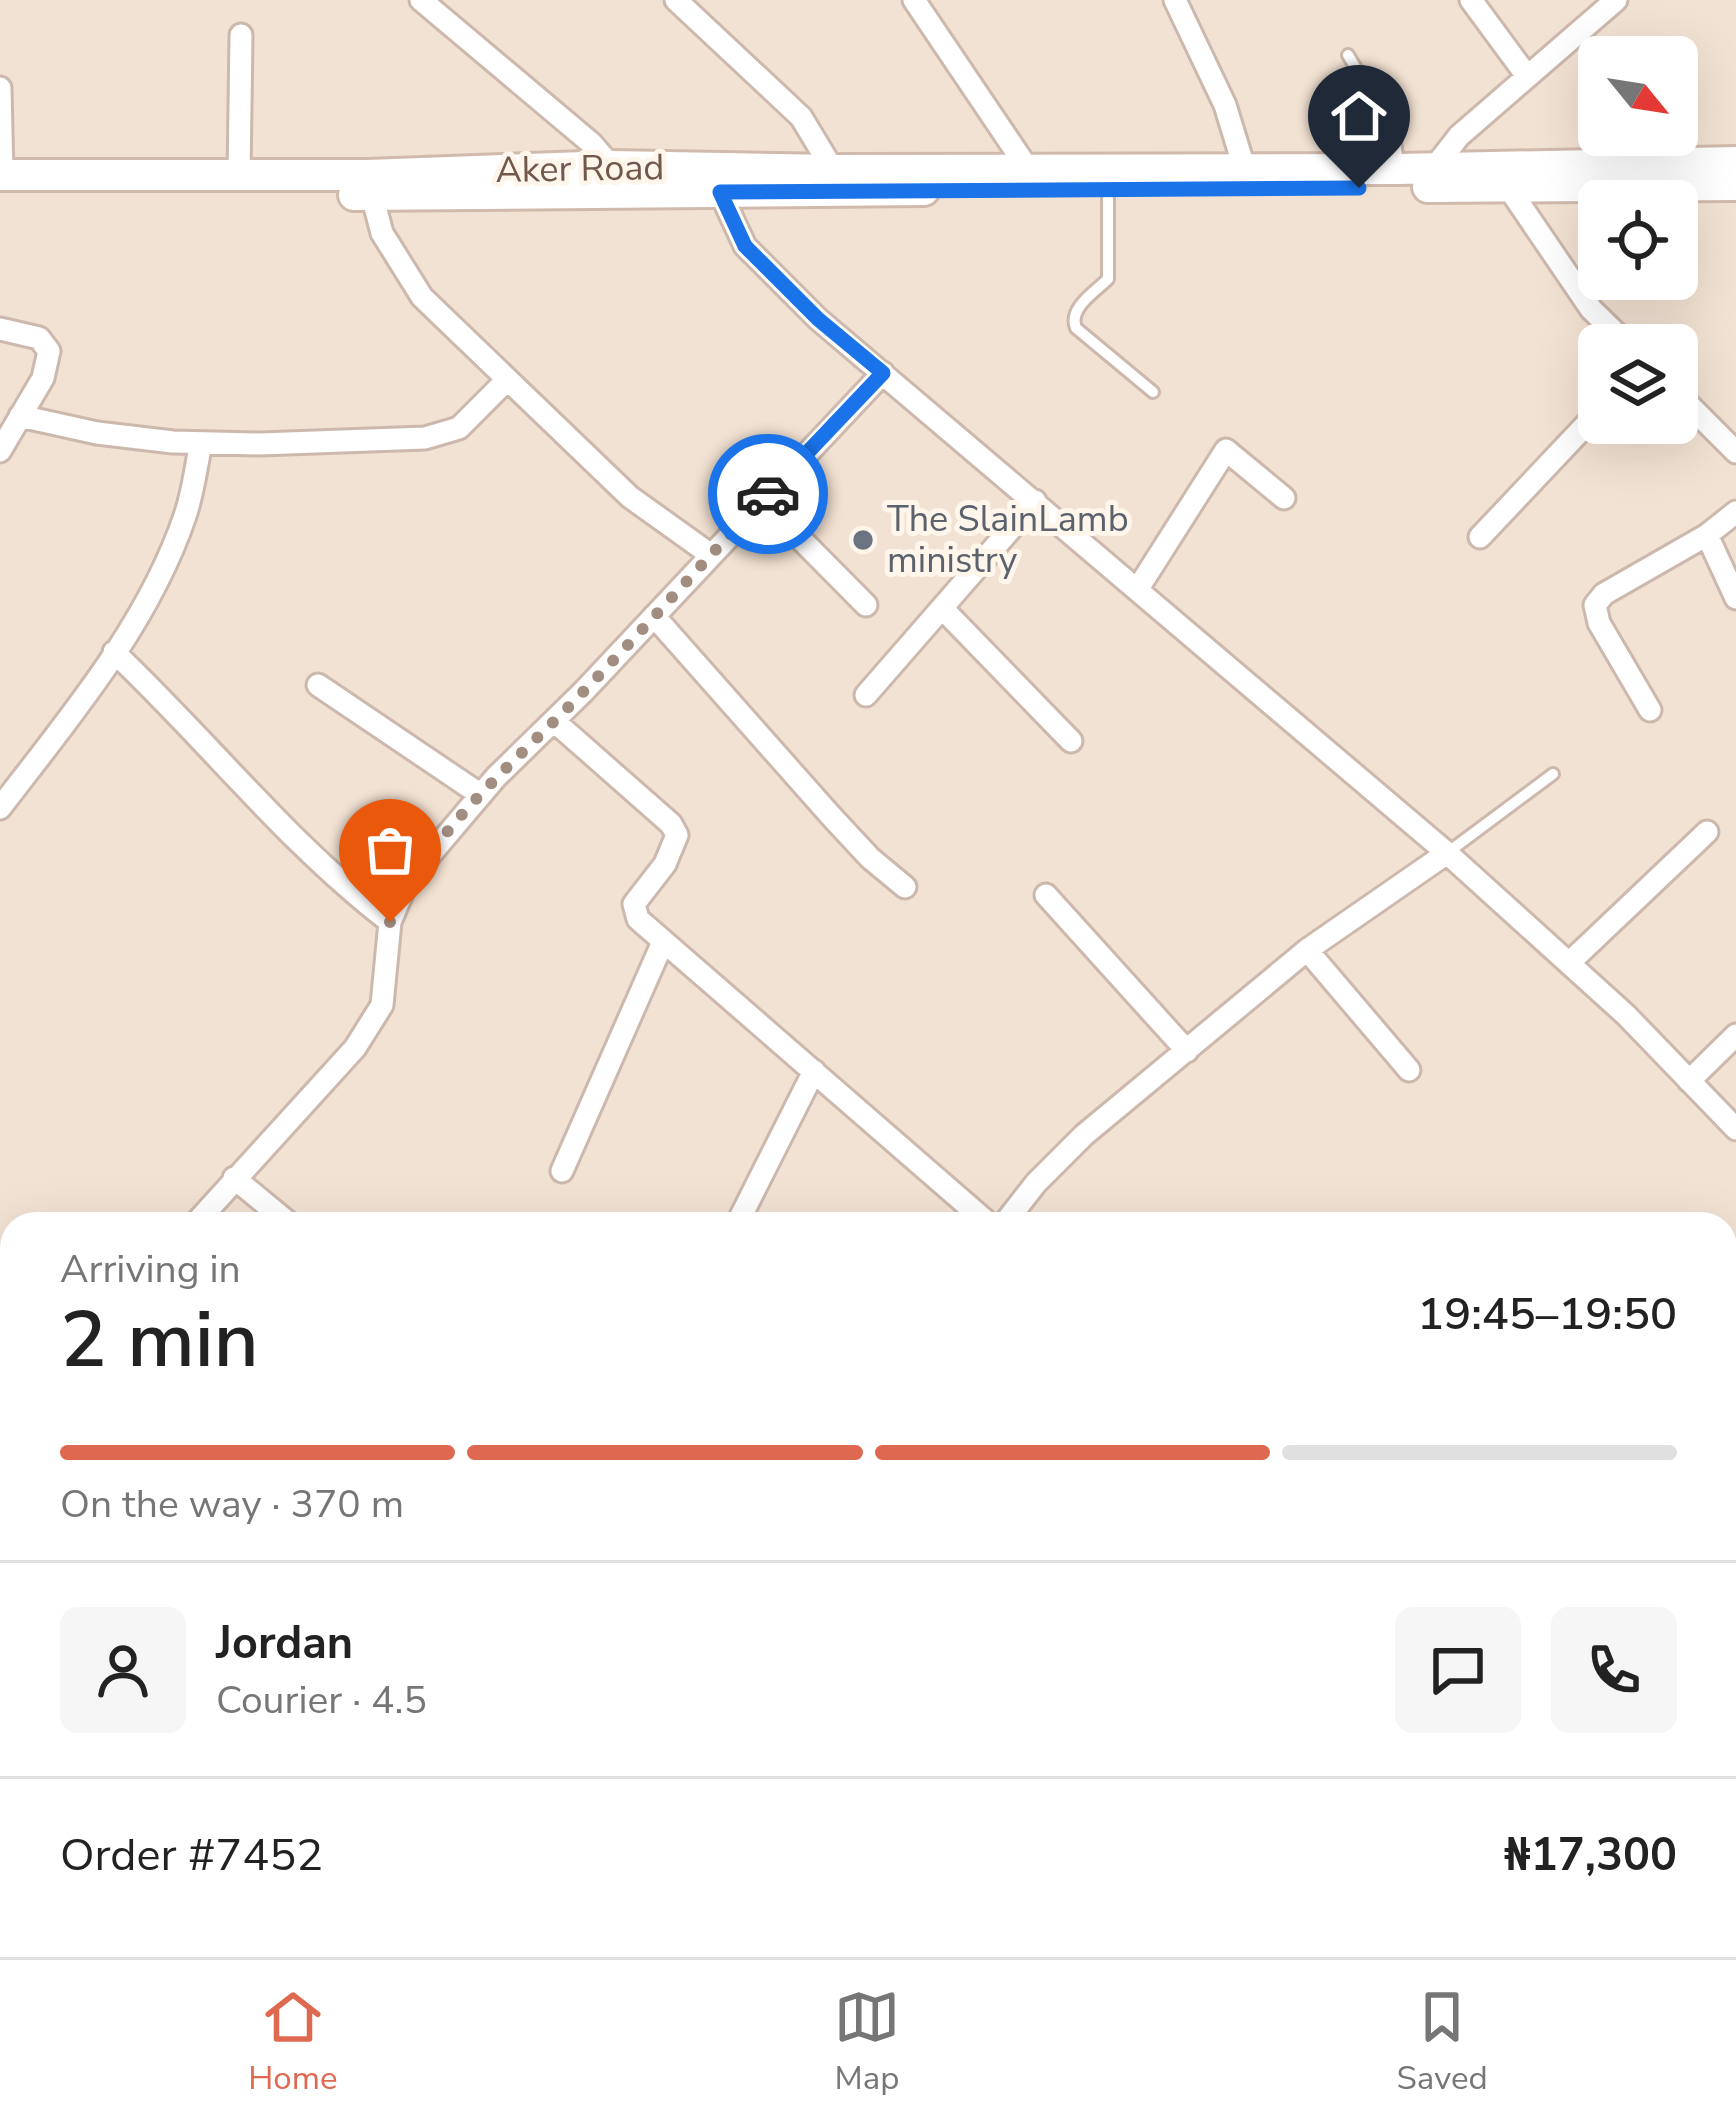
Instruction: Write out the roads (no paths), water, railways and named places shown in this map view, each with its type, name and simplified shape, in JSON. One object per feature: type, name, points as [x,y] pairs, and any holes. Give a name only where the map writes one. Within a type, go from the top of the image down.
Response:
[{"type":"street","points":[[421,0],[591,142],[611,166]]},
{"type":"street","points":[[676,0],[801,117],[833,170]]},
{"type":"street","points":[[1175,0],[1226,105],[1244,167]]},
{"type":"street","points":[[1471,0],[1527,76]]},
{"type":"street","points":[[1434,168],[1460,136],[1527,76],[1591,8],[1616,0]]},
{"type":"street","points":[[921,2],[1028,170]]},
{"type":"street","points":[[239,176],[241,35]]},
{"type":"street","points":[[0,88],[1,181]]},
{"type":"street","name":"Aker Road","points":[[1,181],[611,166],[1028,170],[1129,181],[1244,167],[1736,162]]},
{"type":"street","name":"Aker Road","points":[[1,181],[372,195],[1129,181],[1736,185]]},
{"type":"street","points":[[1508,187],[1591,309],[1606,324]]},
{"type":"street","points":[[720,192],[745,246],[818,319],[1447,853],[1569,963],[1736,1129]]},
{"type":"street","points":[[372,195],[382,233],[422,297],[630,497],[711,555]]},
{"type":"street","points":[[0,329],[39,338],[49,351],[43,378],[0,451]]},
{"type":"street","points":[[205,1212],[355,1048],[382,1004],[390,922],[407,882],[481,796],[883,373]]},
{"type":"street","points":[[20,416],[97,433],[201,443],[425,438],[459,428],[506,381]]},
{"type":"street","points":[[1698,414],[1736,452]]},
{"type":"street","points":[[1480,537],[1578,433]]},
{"type":"street","points":[[0,808],[93,686],[144,604],[185,516],[201,443]]},
{"type":"street","points":[[1137,590],[1226,450],[1284,498]]},
{"type":"street","points":[[762,500],[866,605]]},
{"type":"street","points":[[866,695],[1035,501]]},
{"type":"street","points":[[1650,710],[1599,623],[1595,605],[1604,594],[1707,535],[1736,512]]},
{"type":"street","points":[[1707,535],[1736,598]]},
{"type":"street","points":[[942,608],[1071,741]]},
{"type":"street","points":[[655,616],[844,830],[904,887]]},
{"type":"street","points":[[114,652],[176,711],[297,844],[390,922]]},
{"type":"street","points":[[318,685],[481,796]]},
{"type":"street","points":[[554,721],[671,824],[677,835],[664,864],[634,904],[638,919],[975,1212]]},
{"type":"street","points":[[1569,963],[1707,832]]},
{"type":"street","points":[[1013,1212],[1084,1135],[1307,950],[1447,853]]},
{"type":"street","points":[[1046,895],[1187,1051]]},
{"type":"street","points":[[562,1171],[663,942]]},
{"type":"street","points":[[1307,950],[1409,1070]]},
{"type":"street","points":[[1689,1081],[1736,1035]]},
{"type":"street","points":[[743,1212],[814,1071]]},
{"type":"street","points":[[234,1178],[275,1212]]},
{"type":"lane","points":[[1348,55],[1394,132],[1398,169]]},
{"type":"lane","points":[[1129,181],[1108,279],[1074,312],[1072,320],[1153,392]]},
{"type":"lane","points":[[1447,853],[1553,774]]},
{"type":"place","name":"The SlainLamb ministry","points":[[863,540]]}]
